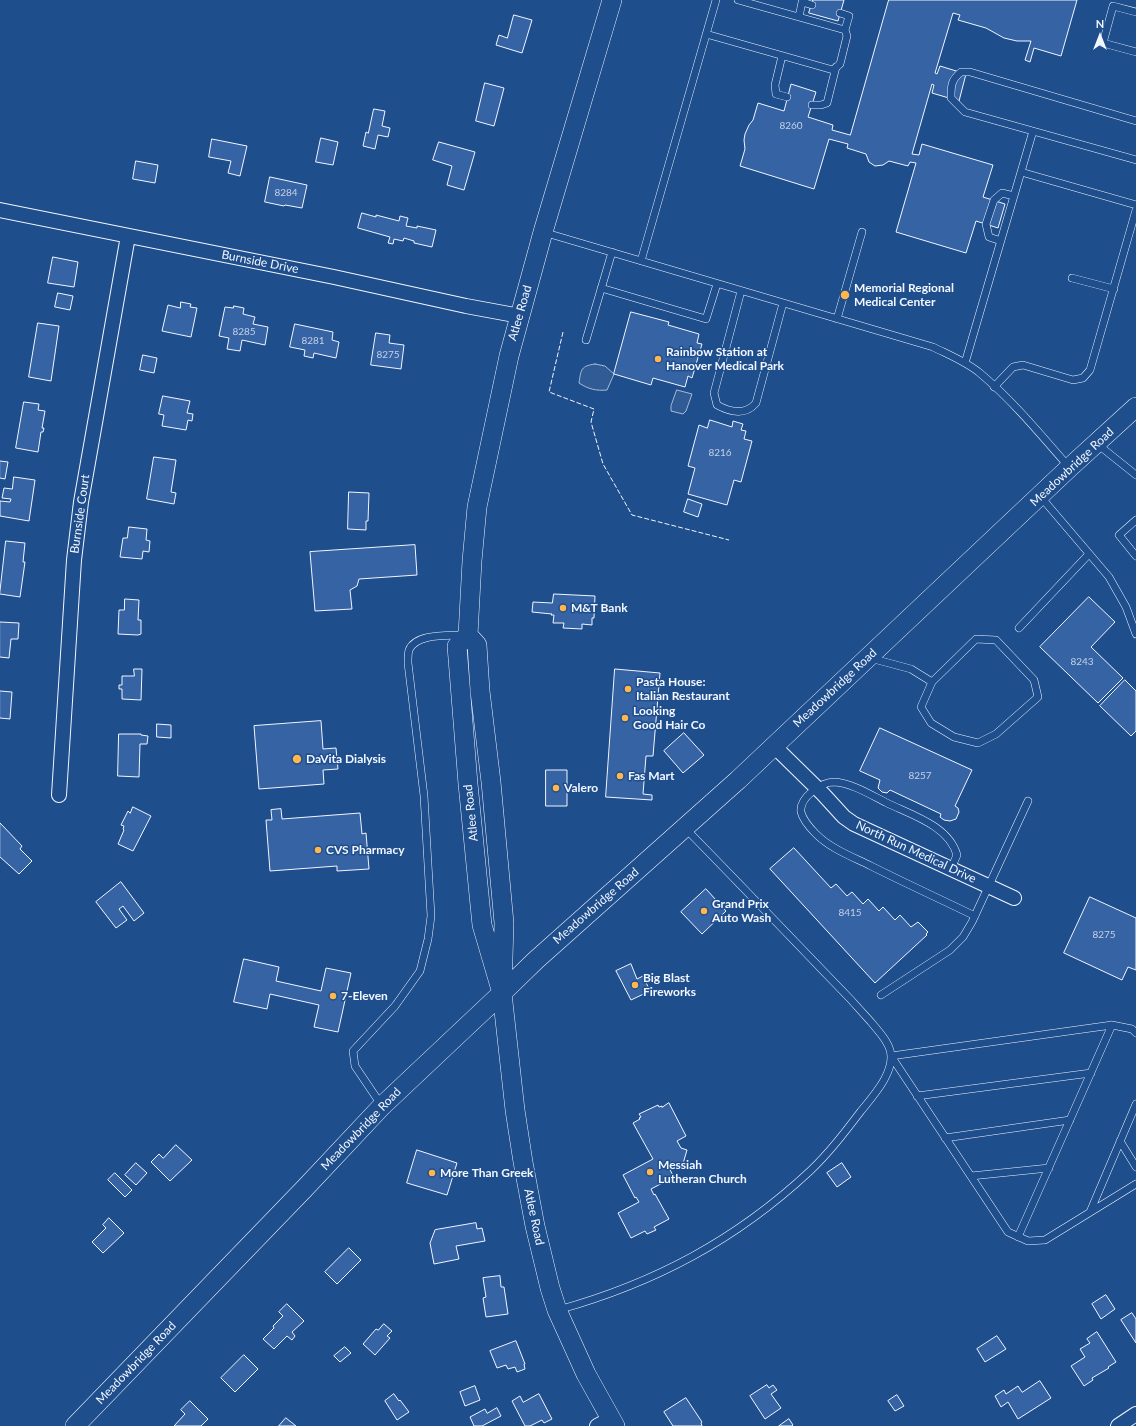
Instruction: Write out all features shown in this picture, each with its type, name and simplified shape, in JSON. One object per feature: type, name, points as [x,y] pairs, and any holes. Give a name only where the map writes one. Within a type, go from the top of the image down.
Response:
[{"type":"main road","name":"Atlee Road","points":[[607,1424],[557,1310],[535,1226],[515,1110],[502,993],[482,924],[468,784],[457,646],[468,634],[477,507],[508,356],[612,0]]},
{"type":"main road","name":"Meadowbridge Road","points":[[75,1426],[305,1188],[382,1106],[536,960],[685,828],[774,746],[1136,407]]},
{"type":"street","name":"Burnside Drive","points":[[0,210],[520,316]]},
{"type":"street","name":"Burnside Court","points":[[59,795],[74,560],[81,502],[128,236]]},
{"type":"street","name":"North Run Medical Drive","points":[[774,746],[844,817],[854,824],[1014,898]]},
{"type":"street","points":[[1118,1426],[1136,1414]]},
{"type":"lane","points":[[641,261],[716,0]]},
{"type":"lane","points":[[738,0],[845,30]]},
{"type":"lane","points":[[1108,0],[1113,6],[1136,12]]},
{"type":"lane","points":[[799,17],[802,2],[812,6]]},
{"type":"lane","points":[[1113,6],[1103,43],[1136,52]]},
{"type":"lane","points":[[706,34],[833,70],[840,64],[847,36],[845,30],[849,16],[840,13]]},
{"type":"lane","points":[[782,56],[775,86],[776,94],[787,97]]},
{"type":"lane","points":[[812,105],[827,103],[836,67]]},
{"type":"lane","points":[[1136,121],[970,72],[961,72],[954,78],[951,90],[951,98],[965,112],[1136,160]]},
{"type":"lane","points":[[965,363],[1033,132]]},
{"type":"lane","points":[[1021,172],[1136,204]]},
{"type":"lane","points":[[1001,241],[989,237],[986,224],[994,200],[1002,193],[1014,196]]},
{"type":"lane","points":[[994,386],[1013,367],[1024,365],[1073,380],[1083,378],[1090,370],[1136,210]]},
{"type":"lane","points":[[543,232],[933,347],[965,363],[980,373],[1011,403],[1070,468]]},
{"type":"lane","points":[[837,319],[862,232]]},
{"type":"lane","points":[[586,340],[612,252]]},
{"type":"lane","points":[[1072,278],[1114,289]]},
{"type":"lane","points":[[601,288],[706,319],[717,284]]},
{"type":"lane","points":[[741,291],[714,393],[717,405],[726,410],[739,412],[751,408],[756,403],[783,303]]},
{"type":"lane","points":[[1096,443],[1136,475]]},
{"type":"lane","points":[[1040,496],[1109,577],[1126,607],[1136,634]]},
{"type":"lane","points":[[1136,520],[1119,535],[1136,556]]},
{"type":"lane","points":[[1019,628],[1090,554]]},
{"type":"lane","points":[[382,1106],[355,1066],[353,1050],[395,1006],[420,971],[428,939],[431,916],[424,796],[408,663],[409,650],[414,643],[424,638],[468,634]]},
{"type":"lane","points":[[976,639],[996,640],[1034,680],[1038,697],[996,734],[978,743],[954,737],[931,723],[921,707],[932,682],[976,639]]},
{"type":"lane","points":[[868,657],[911,669],[932,682]]},
{"type":"lane","points":[[951,869],[957,855],[955,847],[949,839],[931,824],[848,785],[833,782],[816,788],[803,801],[801,808],[806,822],[817,835],[838,850],[975,916]]},
{"type":"lane","points":[[881,996],[950,950],[963,937],[975,916],[1028,801]]},
{"type":"lane","points":[[557,1310],[592,1301],[635,1285],[668,1270],[708,1248],[758,1215],[811,1169],[840,1138],[871,1099],[889,1072],[891,1056],[886,1040],[854,1003],[685,828]]},
{"type":"lane","points":[[891,1056],[1112,1025],[1132,1029],[1136,1033]]},
{"type":"lane","points":[[1018,1237],[1112,1025]]},
{"type":"lane","points":[[891,1056],[1008,1232],[1028,1241],[1045,1240],[1136,1184]]},
{"type":"lane","points":[[918,1096],[1091,1073]]},
{"type":"lane","points":[[1090,1212],[1136,1104]]},
{"type":"lane","points":[[945,1138],[1070,1120]]},
{"type":"lane","points":[[1120,1141],[1136,1167]]},
{"type":"lane","points":[[971,1176],[1049,1168]]},
{"type":"shaded area","points":[[595,364],[605,366],[614,374],[607,390],[592,389],[579,383],[582,369]]},
{"type":"shaded area","points":[[677,390],[692,394],[686,411],[683,414],[671,411],[671,406]]},
{"type":"building","points":[[813,0],[844,0],[838,21],[809,13]]},
{"type":"building","points":[[889,0],[1077,0],[1061,56],[1034,48],[1030,62],[1025,60],[1031,41],[1017,41],[1004,38],[986,28],[958,20],[960,15],[953,13],[935,73],[937,74],[940,66],[966,74],[959,101],[932,93],[934,85],[932,84],[912,154],[919,155],[922,144],[993,165],[983,197],[1005,204],[998,228],[976,221],[966,253],[896,232],[916,163],[910,162],[908,166],[889,161],[883,165],[875,166],[869,162],[866,154],[847,148],[848,144],[829,139],[814,189],[740,166],[745,149],[745,134],[753,120],[758,103],[784,111],[791,84],[816,92],[808,117],[833,125],[832,130],[850,135]]},
{"type":"building","points":[[514,15],[532,20],[522,53],[496,45],[499,35],[507,38]]},
{"type":"building","points":[[485,83],[504,88],[494,126],[476,121]]},
{"type":"building","points":[[374,109],[385,111],[382,126],[390,128],[388,137],[378,135],[375,149],[363,146]]},
{"type":"building","points":[[321,138],[338,142],[333,165],[316,162]]},
{"type":"building","points":[[212,139],[247,146],[240,176],[228,173],[231,161],[209,157]]},
{"type":"building","points":[[439,142],[475,152],[464,190],[447,185],[452,166],[433,160]]},
{"type":"building","points":[[136,161],[158,165],[155,183],[133,179]]},
{"type":"building","points":[[270,177],[307,185],[302,208],[265,202]]},
{"type":"building","points":[[362,213],[399,221],[400,216],[408,218],[406,226],[417,228],[417,226],[436,230],[432,247],[414,243],[414,241],[404,238],[403,241],[394,239],[393,244],[388,243],[390,237],[358,228]]},
{"type":"building","points":[[53,257],[78,262],[74,287],[48,283]]},
{"type":"building","points":[[58,293],[73,296],[70,310],[55,307]]},
{"type":"building","points":[[181,302],[191,304],[190,307],[197,308],[191,337],[162,331],[168,305],[180,308]]},
{"type":"building","points":[[234,306],[244,308],[243,314],[255,317],[253,324],[268,327],[265,345],[242,340],[240,351],[227,349],[229,338],[219,336],[225,307],[233,308]]},
{"type":"building","name":"Rainbow Station at Hanover Medical Park","points":[[631,312],[669,322],[668,325],[699,334],[697,343],[702,344],[692,378],[688,376],[685,387],[653,378],[651,385],[614,374]]},
{"type":"building","points":[[38,323],[59,326],[51,381],[29,377]]},
{"type":"building","points":[[295,324],[333,332],[332,340],[339,342],[336,358],[314,353],[313,358],[304,356],[305,350],[290,347]]},
{"type":"building","points":[[376,333],[390,335],[389,343],[404,345],[401,369],[371,365]]},
{"type":"building","points":[[143,355],[157,358],[154,373],[140,370]]},
{"type":"building","points":[[163,396],[190,401],[187,413],[193,414],[192,421],[188,420],[186,430],[162,426],[164,415],[159,414]]},
{"type":"building","points":[[24,402],[39,404],[38,410],[45,411],[42,428],[44,428],[43,432],[41,432],[38,452],[16,448]]},
{"type":"building","points":[[710,420],[732,427],[733,421],[743,424],[741,430],[746,431],[744,439],[752,441],[741,482],[734,480],[727,505],[688,494],[695,468],[688,466],[699,425],[707,428]]},
{"type":"building","points":[[154,457],[176,460],[171,492],[176,493],[174,504],[147,499]]},
{"type":"building","points":[[0,461],[8,462],[5,479],[0,478]]},
{"type":"building","points":[[14,477],[35,480],[29,521],[0,516],[0,501],[10,502],[11,499],[2,498],[4,488],[12,489]]},
{"type":"building","points":[[349,492],[369,493],[368,521],[366,521],[366,530],[348,529]]},
{"type":"building","points":[[688,499],[702,504],[698,517],[684,512]]},
{"type":"building","points":[[129,527],[147,529],[146,540],[150,541],[149,552],[143,551],[142,559],[120,557],[123,538],[127,538]]},
{"type":"building","points":[[6,541],[25,543],[23,562],[25,562],[20,597],[0,594]]},
{"type":"building","points":[[415,545],[417,575],[359,579],[357,586],[350,590],[352,609],[315,611],[310,552]]},
{"type":"building","name":"M&T Bank","points":[[554,594],[595,596],[594,618],[592,618],[592,625],[582,624],[582,629],[563,628],[564,623],[553,623],[554,615],[532,612],[533,602],[552,603]]},
{"type":"building","points":[[1089,597],[1115,622],[1091,647],[1123,678],[1098,703],[1040,647]]},
{"type":"building","points":[[125,599],[139,600],[138,620],[141,620],[141,634],[118,634],[119,610],[124,610]]},
{"type":"building","points":[[0,622],[19,623],[18,639],[11,639],[9,658],[0,657]]},
{"type":"building","points":[[134,669],[142,669],[141,700],[122,699],[122,689],[119,689],[119,685],[122,685],[122,676],[134,676]]},
{"type":"building","points":[[615,669],[660,673],[653,756],[646,756],[643,794],[652,795],[652,800],[606,797]]},
{"type":"building","points":[[1125,680],[1136,691],[1136,731],[1131,736],[1100,706]]},
{"type":"building","points":[[0,691],[12,692],[10,719],[0,718]]},
{"type":"building","name":"DaVita Dialysis","points":[[321,721],[323,749],[336,748],[338,769],[323,770],[324,784],[259,789],[254,726]]},
{"type":"building","points":[[157,724],[171,725],[171,738],[157,737]]},
{"type":"building","points":[[880,728],[972,770],[955,806],[958,808],[959,812],[956,819],[950,821],[944,820],[940,817],[941,814],[890,790],[887,793],[882,792],[878,788],[880,780],[860,771]]},
{"type":"building","points":[[684,733],[704,755],[683,773],[664,751]]},
{"type":"building","points":[[119,734],[141,734],[148,736],[147,744],[140,744],[139,777],[118,776]]},
{"type":"building","name":"Valero","points":[[546,770],[567,770],[567,806],[546,806]]},
{"type":"building","points":[[133,807],[151,816],[133,851],[118,844],[124,830],[124,826],[121,825],[128,811],[130,813]]},
{"type":"building","name":"CVS Pharmacy","points":[[281,809],[282,819],[360,813],[362,834],[366,833],[369,869],[337,871],[337,866],[270,871],[266,820],[272,820],[271,810]]},
{"type":"building","points":[[0,823],[22,846],[20,849],[32,861],[19,874],[0,857]]},
{"type":"building","points":[[794,848],[831,888],[836,884],[847,896],[852,892],[863,904],[868,899],[879,911],[883,907],[895,920],[900,915],[911,927],[918,922],[928,932],[926,934],[927,935],[875,983],[770,869]]},
{"type":"building","points":[[121,882],[144,913],[134,921],[123,906],[119,909],[127,920],[116,928],[96,902]]},
{"type":"building","name":"Grand Prix Auto Wash","points":[[706,889],[726,911],[702,934],[681,912]]},
{"type":"building","points":[[1090,897],[1136,918],[1136,970],[1128,967],[1122,980],[1064,953]]},
{"type":"building","points":[[244,959],[279,967],[276,981],[321,991],[326,968],[351,973],[338,1032],[314,1027],[319,1005],[270,994],[267,1009],[234,1002]]},
{"type":"building","name":"Big Blast Fireworks","points":[[631,964],[637,979],[643,976],[650,991],[631,1000],[616,971]]},
{"type":"building","name":"Messiah Lutheran Church","points":[[669,1103],[686,1136],[677,1141],[681,1148],[687,1150],[682,1167],[676,1165],[669,1168],[674,1177],[651,1189],[669,1219],[654,1227],[656,1230],[647,1234],[645,1231],[631,1238],[618,1213],[639,1202],[636,1197],[635,1198],[623,1175],[653,1159],[633,1123],[640,1119],[639,1118],[641,1117],[639,1114],[658,1105],[659,1107],[662,1107]]},
{"type":"building","points":[[176,1145],[192,1160],[170,1181],[151,1162],[159,1154],[163,1158]]},
{"type":"building","name":"More Than Greek","points":[[417,1150],[457,1163],[447,1195],[407,1183]]},
{"type":"building","points":[[136,1163],[147,1173],[136,1185],[125,1175]]},
{"type":"building","points":[[842,1163],[851,1177],[837,1187],[827,1173]]},
{"type":"building","points":[[115,1173],[132,1190],[125,1197],[108,1180]]},
{"type":"building","points":[[109,1218],[124,1233],[103,1253],[92,1242],[106,1228],[103,1225]]},
{"type":"building","points":[[476,1223],[477,1229],[482,1228],[485,1241],[456,1246],[459,1259],[434,1264],[430,1243],[435,1230]]},
{"type":"building","points":[[349,1248],[361,1260],[337,1284],[325,1272]]},
{"type":"building","points":[[500,1276],[501,1287],[504,1287],[508,1314],[486,1317],[483,1298],[486,1297],[483,1278]]},
{"type":"building","points":[[1106,1295],[1115,1309],[1101,1319],[1092,1304]]},
{"type":"building","points":[[287,1304],[304,1321],[292,1332],[295,1336],[292,1340],[287,1336],[274,1349],[263,1339],[283,1316],[279,1312]]},
{"type":"building","points":[[1132,1313],[1136,1319],[1136,1343],[1121,1320]]},
{"type":"building","points":[[384,1324],[392,1331],[387,1336],[390,1338],[375,1355],[363,1344],[376,1329],[378,1330]]},
{"type":"building","points":[[1097,1332],[1116,1362],[1092,1378],[1093,1380],[1084,1386],[1071,1366],[1085,1357],[1080,1349],[1090,1343],[1087,1339]]},
{"type":"building","points":[[997,1336],[1006,1349],[985,1362],[977,1349]]},
{"type":"building","points":[[516,1341],[525,1364],[525,1369],[517,1372],[515,1367],[508,1369],[506,1365],[497,1368],[490,1351]]},
{"type":"building","points":[[345,1347],[351,1353],[340,1362],[334,1356]]},
{"type":"building","points":[[244,1355],[258,1369],[235,1392],[221,1378]]},
{"type":"building","points":[[1040,1381],[1051,1398],[1018,1419],[1008,1402],[1001,1407],[995,1396],[1004,1390],[1006,1394],[1018,1386],[1022,1392]]},
{"type":"building","points":[[767,1385],[769,1388],[773,1385],[777,1390],[771,1394],[781,1408],[765,1419],[750,1396]]},
{"type":"building","points":[[475,1386],[480,1400],[465,1406],[460,1392]]},
{"type":"building","points":[[394,1394],[409,1412],[397,1420],[385,1401]]},
{"type":"building","points":[[539,1394],[552,1419],[544,1423],[542,1420],[530,1426],[525,1426],[512,1401],[520,1396],[523,1402]]},
{"type":"building","points":[[897,1395],[904,1406],[895,1411],[888,1401]]},
{"type":"building","points":[[686,1398],[702,1422],[702,1426],[673,1426],[664,1412]]},
{"type":"building","points":[[190,1401],[208,1419],[201,1426],[174,1426],[185,1414],[181,1410]]},
{"type":"building","points":[[497,1408],[501,1416],[482,1426],[474,1426],[470,1417],[485,1409],[487,1413]]},
{"type":"building","points":[[286,1418],[296,1426],[279,1426]]},
{"type":"building","points":[[789,1419],[793,1425],[792,1426],[779,1426]]},
{"type":"fence","points":[[563,332],[549,392],[594,409],[591,422],[603,464],[632,515],[729,540]]},
{"type":"place","name":"Memorial Regional Medical Center","points":[[845,295]]},
{"type":"place","name":"Rainbow Station at Hanover Medical Park","points":[[658,359]]},
{"type":"place","name":"M&T Bank","points":[[563,608]]},
{"type":"place","name":"Pasta House: Italian Restaurant","points":[[628,689]]},
{"type":"place","name":"Looking Good Hair Co","points":[[625,718]]},
{"type":"place","name":"DaVita Dialysis","points":[[297,759]]},
{"type":"place","name":"Fas Mart","points":[[620,776]]},
{"type":"place","name":"Valero","points":[[556,788]]},
{"type":"place","name":"CVS Pharmacy","points":[[318,850]]},
{"type":"place","name":"Grand Prix Auto Wash","points":[[704,911]]},
{"type":"place","name":"Big Blast Fireworks","points":[[635,985]]},
{"type":"place","name":"7-Eleven","points":[[333,996]]},
{"type":"place","name":"Messiah Lutheran Church","points":[[650,1172]]},
{"type":"place","name":"More Than Greek","points":[[432,1173]]}]
